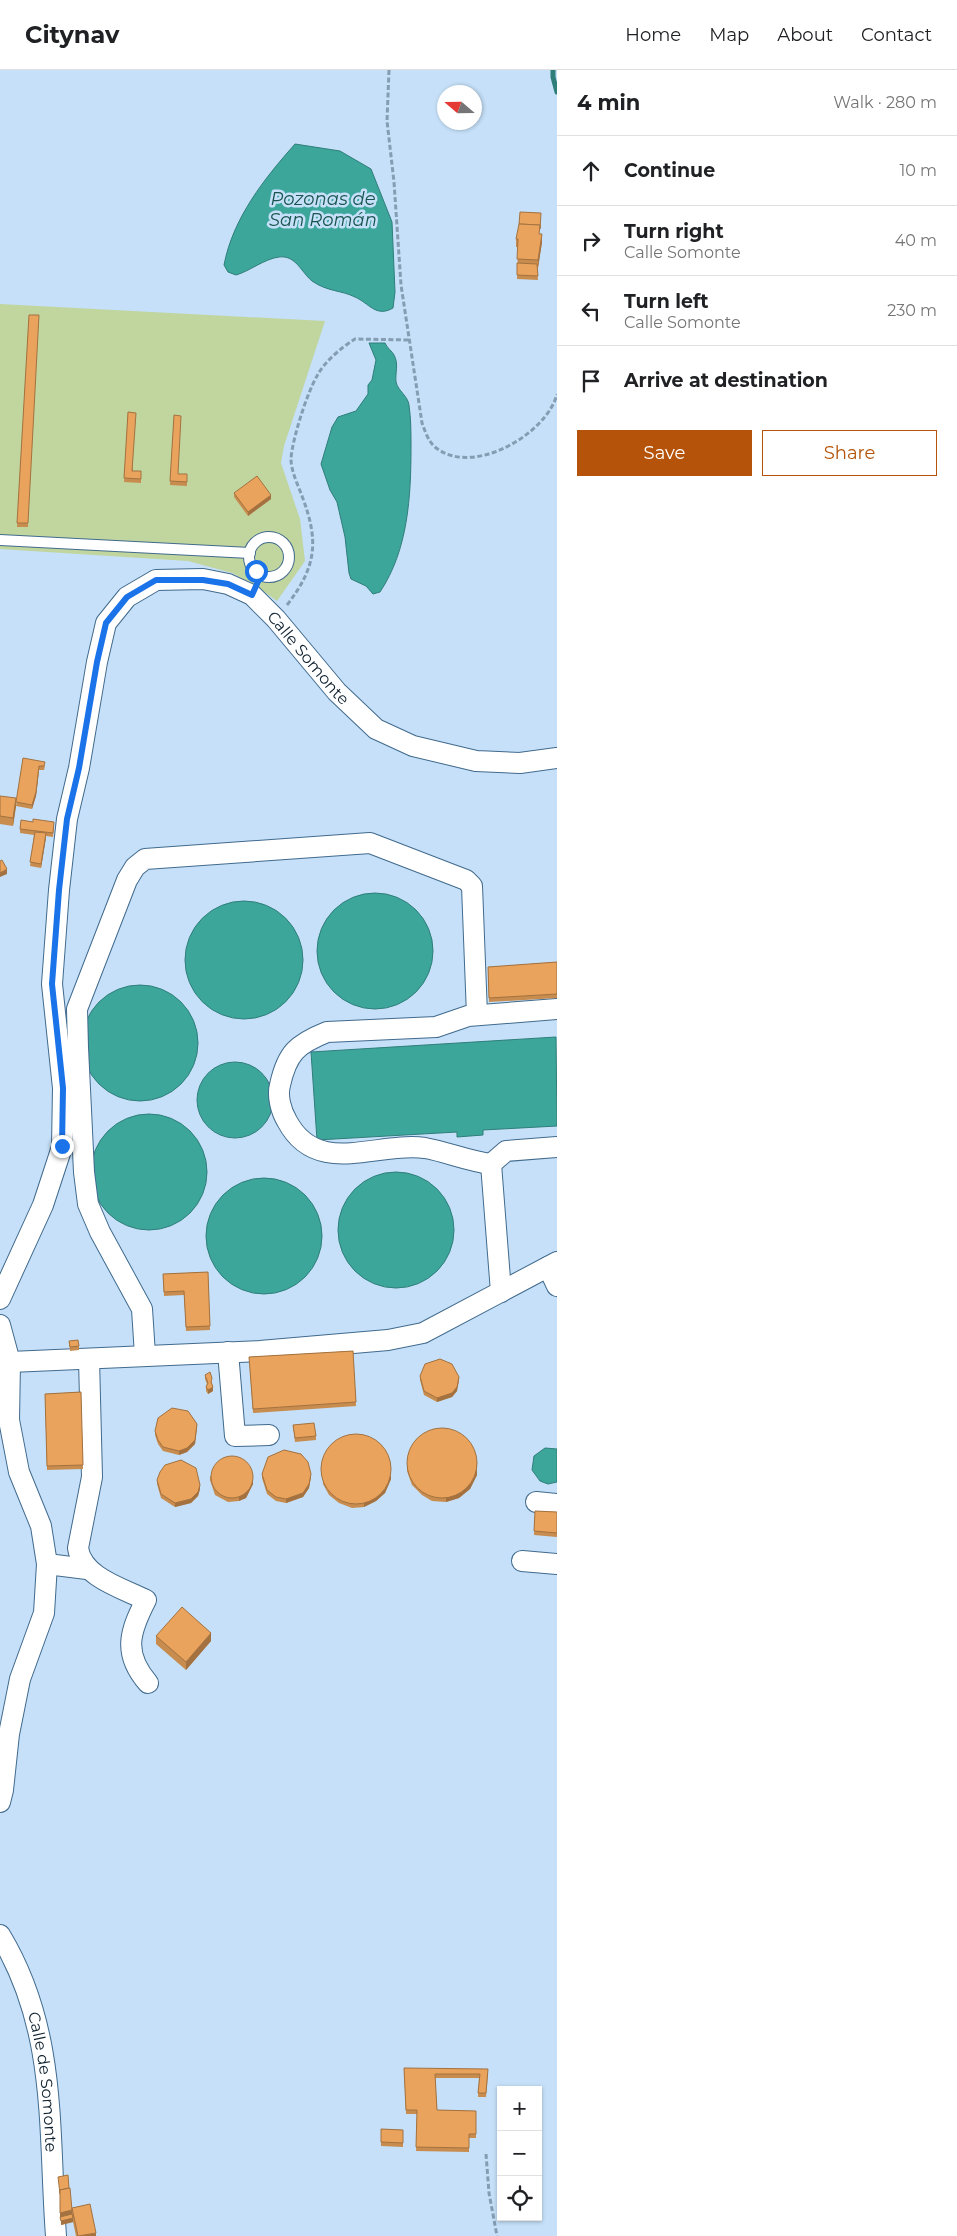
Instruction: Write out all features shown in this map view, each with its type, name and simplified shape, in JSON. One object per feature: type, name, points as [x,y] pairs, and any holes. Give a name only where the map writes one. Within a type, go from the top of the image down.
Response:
[{"type":"street","name":"Calle Somonte","points":[[0,1299],[43,1205],[62,1146],[63,1088],[52,984],[59,890],[67,819],[79,768],[97,662],[106,623],[127,597],[156,580],[203,580],[228,584],[252,595],[276,619],[337,692],[376,729],[413,746],[476,760],[520,763],[557,758]]},
{"type":"street","points":[[145,1356],[142,1309],[100,1232],[88,1204],[84,1172],[77,1009],[127,880],[135,867],[145,859],[370,843],[466,880],[472,886],[477,1015]]},
{"type":"street","points":[[557,1009],[468,1016],[436,1027],[327,1032],[311,1038],[294,1050],[284,1066],[279,1089],[282,1112],[292,1131],[308,1146],[326,1153],[424,1148],[469,1161],[491,1164],[506,1152],[557,1147]]},
{"type":"street","points":[[491,1164],[501,1292]]},
{"type":"street","points":[[10,1362],[228,1352],[388,1340],[423,1333],[552,1264],[557,1286]]},
{"type":"street","points":[[0,1325],[10,1362],[9,1420],[19,1472],[41,1526],[47,1564],[44,1614],[20,1679],[9,1734],[4,1790],[0,1802]]},
{"type":"street","points":[[228,1352],[236,1436],[269,1435]]},
{"type":"street","points":[[86,1569],[79,1558],[78,1548],[92,1477],[89,1359]]},
{"type":"street","points":[[536,1502],[557,1504]]},
{"type":"street","points":[[522,1561],[557,1564]]},
{"type":"street","points":[[47,1564],[86,1569],[146,1600],[135,1621],[130,1640],[133,1659],[140,1673],[148,1682]]},
{"type":"street","name":"Calle de Somonte","points":[[0,1935],[11,1953],[28,1992],[38,2030],[49,2088],[56,2236]]},
{"type":"lane","points":[[268,537],[280,540],[288,550],[288,563],[280,573],[274,576],[261,575],[252,566],[250,553],[256,542],[268,537]]},
{"type":"lane","points":[[0,540],[250,553]]},
{"type":"lane","points":[[252,595],[261,575]]},
{"type":"path","points":[[389,70],[387,121],[394,182],[401,285],[422,423],[428,440],[443,452],[472,457],[507,449],[540,422],[554,405],[557,394]]},
{"type":"path","points":[[276,619],[294,596],[311,566],[314,544],[309,514],[291,460],[302,414],[317,375],[335,355],[355,339],[410,340]]},
{"type":"path","points":[[486,2154],[489,2193],[497,2236]]},
{"type":"shaded area","points":[[0,304],[325,321],[284,446],[281,463],[300,519],[305,561],[277,601],[256,586],[232,573],[188,561],[0,549]]},
{"type":"water","name":"Pozonas de San Román","points":[[295,144],[340,151],[371,169],[392,222],[395,292],[393,308],[387,311],[377,310],[355,297],[318,285],[294,261],[285,257],[268,260],[236,275],[228,272],[224,265],[228,248],[242,215],[261,185]]},
{"type":"water","points":[[369,343],[385,343],[394,355],[397,365],[396,382],[408,402],[411,431],[409,504],[402,541],[397,559],[389,576],[380,592],[373,594],[366,586],[351,579],[345,537],[337,502],[330,490],[321,464],[332,427],[338,417],[356,411],[368,394],[368,385],[372,380],[376,360]]},
{"type":"water","points":[[375,893],[397,897],[407,902],[416,910],[424,919],[429,929],[433,951],[429,973],[424,983],[416,992],[407,1000],[397,1005],[375,1009],[353,1005],[343,1000],[334,992],[326,983],[321,973],[317,951],[321,929],[326,919],[334,910],[343,902],[353,897]]},
{"type":"water","points":[[244,901],[266,906],[277,911],[293,927],[298,938],[303,960],[298,982],[293,993],[277,1009],[266,1014],[244,1019],[222,1014],[211,1009],[195,993],[190,982],[185,960],[190,938],[195,927],[211,911],[222,906]]},
{"type":"water","points":[[140,985],[162,990],[181,1002],[193,1021],[198,1043],[193,1065],[181,1084],[162,1096],[140,1101],[118,1096],[99,1084],[87,1065],[82,1043],[87,1021],[99,1002],[118,990]]},
{"type":"water","points":[[556,1037],[557,1126],[483,1130],[483,1135],[457,1137],[457,1132],[317,1140],[311,1052]]},
{"type":"water","points":[[235,1062],[249,1065],[262,1073],[270,1086],[273,1100],[270,1114],[262,1127],[249,1135],[235,1138],[221,1135],[208,1127],[200,1114],[197,1100],[200,1086],[208,1073],[221,1065]]},
{"type":"water","points":[[149,1114],[171,1118],[190,1131],[203,1150],[207,1172],[203,1194],[190,1213],[171,1226],[149,1230],[127,1226],[108,1213],[95,1194],[91,1172],[95,1150],[108,1131],[127,1118]]},
{"type":"water","points":[[396,1172],[418,1176],[428,1181],[437,1189],[445,1198],[450,1208],[454,1230],[450,1252],[445,1262],[437,1271],[428,1279],[418,1284],[396,1288],[374,1284],[364,1279],[355,1271],[347,1262],[342,1252],[338,1230],[342,1208],[347,1198],[355,1189],[364,1181],[374,1176]]},
{"type":"water","points":[[264,1178],[286,1182],[296,1187],[305,1195],[313,1204],[318,1214],[322,1236],[318,1258],[313,1268],[305,1277],[296,1285],[286,1290],[264,1294],[242,1290],[232,1285],[223,1277],[215,1268],[210,1258],[206,1236],[210,1214],[215,1204],[223,1195],[232,1187],[242,1182]]},
{"type":"water","points":[[545,1448],[557,1449],[557,1482],[548,1484],[540,1481],[532,1470],[534,1456]]},
{"type":"building","points":[[520,212],[541,213],[540,229],[540,225],[519,224]]},
{"type":"building","points":[[519,224],[540,225],[539,234],[542,234],[538,260],[517,259],[518,239],[516,239]]},
{"type":"building","points":[[517,263],[537,264],[538,276],[517,275]]},
{"type":"building","points":[[29,315],[39,315],[28,523],[17,523]]},
{"type":"building","points":[[128,412],[136,413],[132,471],[141,471],[141,479],[124,478]]},
{"type":"building","points":[[174,415],[181,416],[178,474],[187,474],[187,482],[170,481]]},
{"type":"building","points":[[257,476],[271,495],[248,512],[234,493]]},
{"type":"building","points":[[23,758],[45,762],[44,766],[39,766],[36,792],[32,805],[16,802]]},
{"type":"building","points":[[0,796],[16,798],[13,818],[0,816]]},
{"type":"building","points":[[33,819],[54,822],[53,833],[20,829],[21,820],[33,822]]},
{"type":"building","points":[[35,832],[46,833],[41,864],[30,862]]},
{"type":"building","points":[[2,860],[7,869],[0,873],[0,861]]},
{"type":"building","points":[[557,962],[557,994],[489,998],[488,967]]},
{"type":"building","points":[[208,1272],[210,1326],[186,1327],[184,1291],[164,1292],[163,1274]]},
{"type":"building","points":[[78,1340],[79,1346],[70,1347],[69,1341]]},
{"type":"building","points":[[353,1351],[356,1402],[253,1409],[249,1357]]},
{"type":"building","points":[[440,1359],[452,1364],[459,1377],[457,1387],[452,1393],[437,1398],[424,1391],[420,1376],[425,1364]]},
{"type":"building","points":[[210,1372],[213,1387],[208,1390],[205,1375]]},
{"type":"building","points":[[81,1392],[83,1465],[47,1466],[45,1394]]},
{"type":"building","points":[[172,1408],[188,1411],[197,1424],[195,1440],[187,1448],[179,1451],[163,1447],[155,1431],[158,1418]]},
{"type":"building","points":[[314,1423],[316,1436],[295,1438],[293,1425]]},
{"type":"building","points":[[442,1428],[455,1431],[467,1438],[474,1450],[477,1463],[474,1476],[467,1488],[455,1495],[442,1498],[429,1495],[417,1488],[410,1476],[407,1463],[410,1450],[417,1438],[429,1431]]},
{"type":"building","points":[[356,1434],[369,1437],[381,1444],[388,1456],[391,1469],[388,1482],[381,1494],[369,1501],[356,1504],[343,1501],[331,1494],[324,1482],[321,1469],[324,1456],[331,1444],[343,1437]]},
{"type":"building","points":[[284,1450],[301,1454],[308,1462],[311,1474],[309,1484],[303,1493],[286,1499],[276,1497],[267,1490],[262,1474],[268,1457]]},
{"type":"building","points":[[232,1456],[247,1462],[253,1477],[247,1492],[232,1498],[217,1492],[211,1477],[217,1462]]},
{"type":"building","points":[[181,1460],[196,1468],[200,1485],[198,1492],[191,1499],[175,1503],[161,1494],[157,1480],[165,1465]]},
{"type":"building","points":[[535,1511],[557,1512],[557,1533],[534,1531]]},
{"type":"building","points":[[182,1607],[211,1633],[186,1662],[156,1636]]},
{"type":"building","points":[[404,2068],[488,2069],[486,2093],[478,2093],[480,2074],[435,2074],[437,2110],[476,2111],[476,2134],[469,2134],[469,2148],[416,2147],[417,2110],[406,2110]]},
{"type":"building","points":[[381,2129],[403,2130],[403,2143],[381,2142]]},
{"type":"building","points":[[68,2175],[69,2188],[60,2190],[60,2194],[58,2177]]},
{"type":"building","points":[[70,2188],[72,2210],[60,2213],[60,2190]]},
{"type":"building","points":[[90,2204],[96,2233],[78,2236],[72,2208]]},
{"type":"building","points":[[72,2214],[73,2218],[61,2221],[60,2217]]},
{"type":"waterway","points":[[553,70],[557,92]]},
{"type":"route","points":[[62,1146],[63,1088],[56,1035],[52,967],[67,819],[79,768],[97,662],[106,623],[127,597],[156,580],[180,578],[203,580],[228,584],[252,595],[261,575],[256,571]]}]
